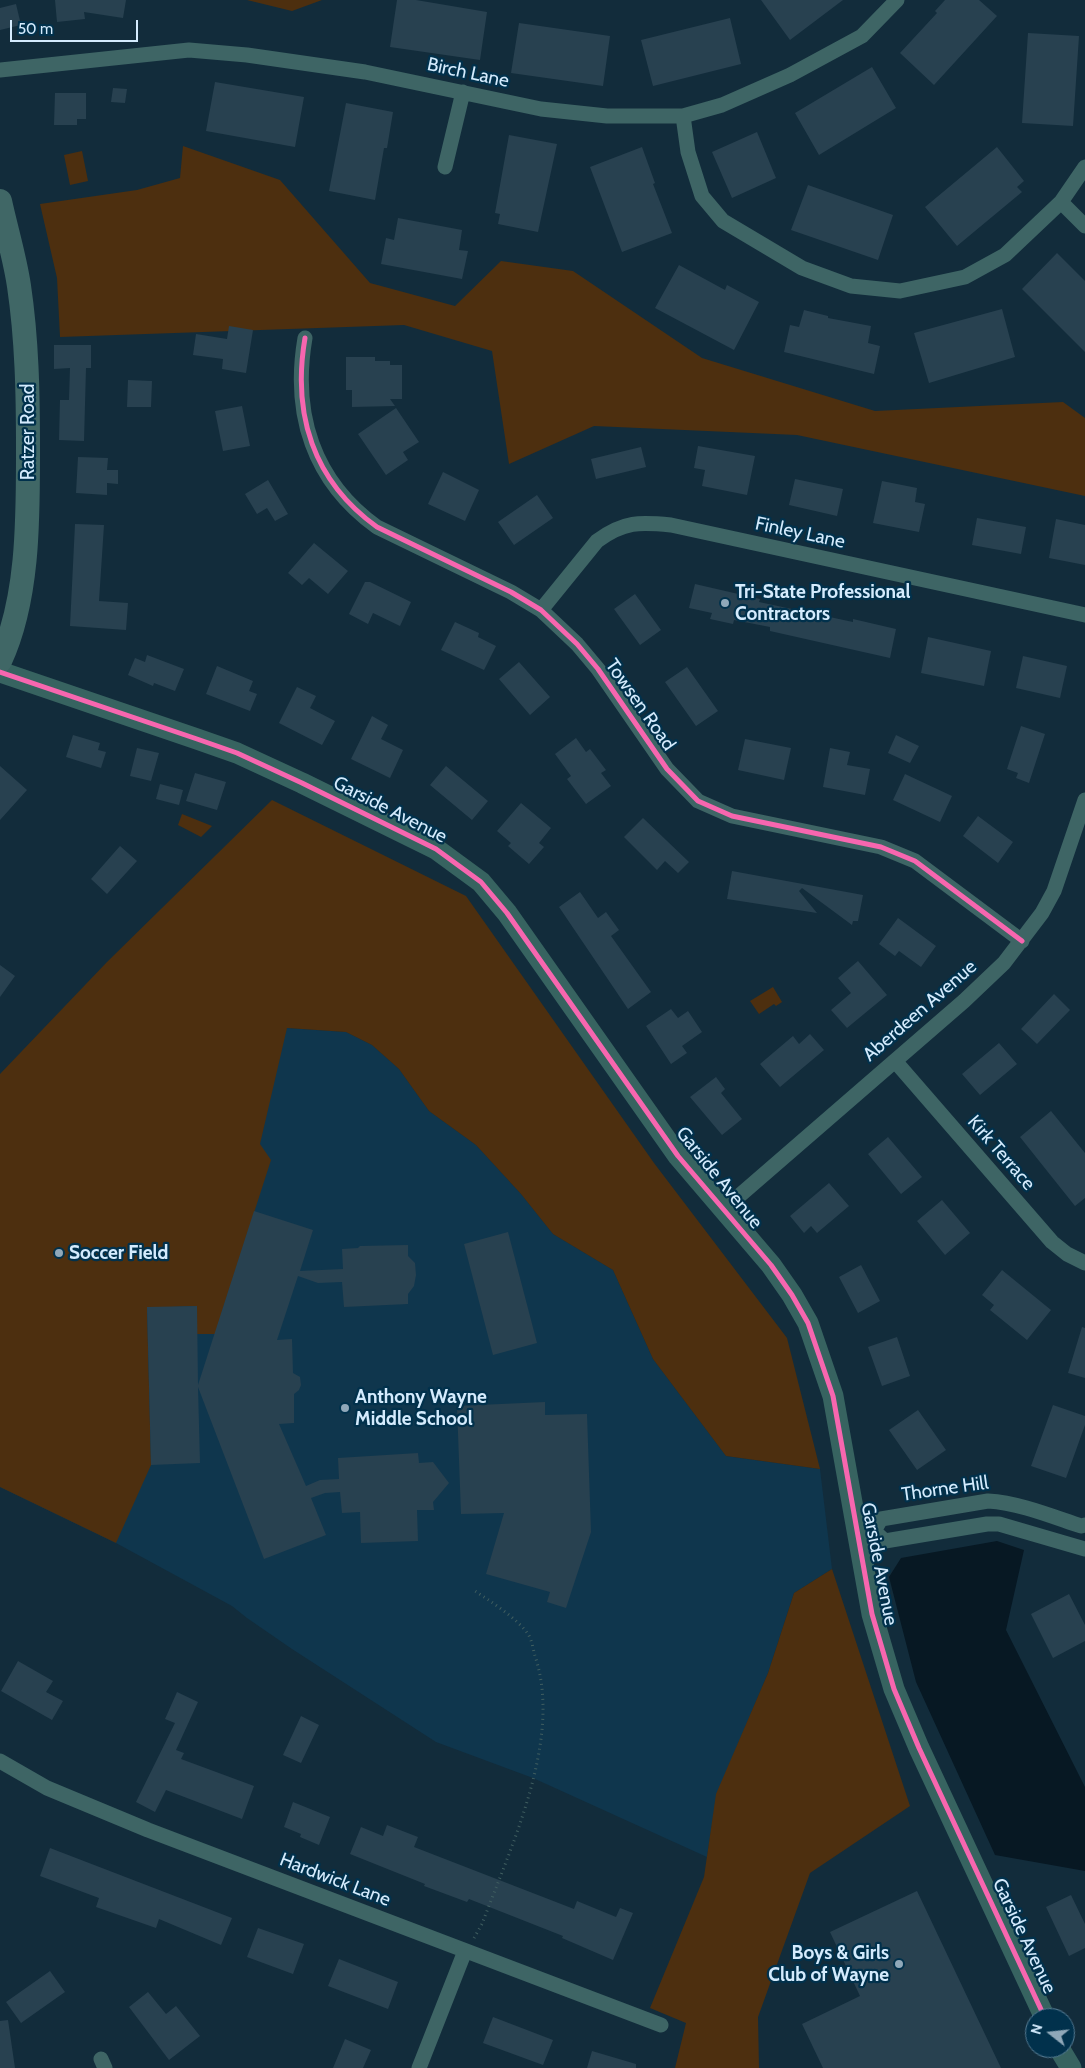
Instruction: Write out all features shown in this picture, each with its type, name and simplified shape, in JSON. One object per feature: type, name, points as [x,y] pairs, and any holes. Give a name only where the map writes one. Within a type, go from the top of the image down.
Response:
[{"type":"main road","name":"Ratzer Road","points":[[0,201],[19,285],[28,363],[28,475],[22,581],[14,624],[0,661]]},
{"type":"street","name":"Birch Lane","points":[[0,70],[189,50],[247,54],[365,72],[541,109],[607,116],[683,116],[722,105],[790,75],[862,36],[897,0]]},
{"type":"street","points":[[445,167],[463,92]]},
{"type":"street","points":[[683,116],[688,152],[702,196],[723,221],[802,268],[851,286],[900,292],[965,277],[1005,255],[1061,202],[1085,167]]},
{"type":"street","points":[[1061,202],[1085,226]]},
{"type":"street","name":"Towsen Road","points":[[305,338],[301,378],[301,400],[305,420],[319,460],[330,479],[345,498],[362,516],[378,527],[511,592],[541,610],[577,644],[598,669],[667,769],[698,802],[732,816],[881,847],[898,853],[915,861],[1022,941]]},
{"type":"street","name":"Finley Lane","points":[[541,610],[597,541],[608,533],[640,522],[672,525],[1085,615]]},
{"type":"street","name":"Garside Avenue","points":[[0,672],[237,754],[302,783],[427,845],[458,864],[482,882],[507,913],[678,1156],[771,1265],[792,1295],[808,1323],[822,1358],[833,1396],[865,1532],[872,1614],[894,1689],[919,1748],[1040,2008]]},
{"type":"street","name":"Aberdeen Avenue","points":[[724,1209],[998,969],[1022,941],[1042,913],[1054,891],[1085,800]]},
{"type":"street","name":"Kirk Terrace","points":[[895,1060],[1052,1242],[1067,1254],[1085,1263]]},
{"type":"street","name":"Thorne Hill","points":[[865,1532],[881,1518],[988,1501],[1003,1502],[1081,1526],[1085,1525]]},
{"type":"street","points":[[865,1532],[885,1541],[999,1524],[1085,1549]]},
{"type":"street","name":"Hardwick Lane","points":[[0,1761],[46,1788],[139,1826],[661,2026]]},
{"type":"street","points":[[419,2068],[465,1951]]},
{"type":"path","points":[[465,1951],[482,1924],[525,1812],[540,1752],[544,1699],[538,1665],[528,1634],[502,1609],[475,1591]]},
{"type":"shaded area","points":[[247,0],[322,0],[292,11]]},
{"type":"shaded area","points":[[183,146],[280,180],[370,283],[455,306],[501,261],[573,271],[702,358],[875,411],[1063,402],[1085,418],[1085,496],[797,435],[594,426],[509,464],[492,351],[404,325],[60,337],[57,278],[40,204],[137,190],[180,178]]},
{"type":"shaded area","points":[[82,151],[88,181],[70,185],[64,155]]},
{"type":"shaded area","points":[[272,800],[466,896],[654,1163],[787,1338],[820,1469],[726,1456],[653,1359],[613,1270],[553,1234],[521,1194],[476,1145],[429,1111],[399,1069],[372,1045],[346,1032],[287,1028],[260,1144],[271,1160],[221,1315],[221,1334],[197,1334],[196,1306],[147,1308],[151,1465],[116,1543],[0,1487],[0,1074],[107,962]]},
{"type":"shaded area","points":[[182,814],[212,826],[201,837],[178,825]]},
{"type":"shaded area","points":[[773,987],[782,1002],[776,1006],[774,1004],[759,1014],[750,1001]]},
{"type":"shaded area","name":"Anthony Wayne Middle School","points":[[287,1028],[346,1032],[372,1045],[399,1069],[429,1111],[476,1145],[521,1194],[553,1234],[613,1270],[653,1359],[726,1456],[820,1469],[832,1569],[794,1593],[768,1673],[717,1794],[707,1857],[533,1778],[436,1742],[292,1649],[232,1606],[116,1543],[0,1487],[0,1074]]},
{"type":"shaded area","points":[[997,1541],[1024,1550],[1006,1630],[1085,1787],[1085,1871],[995,1855],[916,1682],[889,1577],[901,1558]]},
{"type":"shaded area","points":[[832,1569],[910,1806],[810,1873],[758,2017],[759,2068],[675,2068],[686,2023],[650,2008],[704,1877],[716,1794],[768,1673],[794,1593]]},
{"type":"building","points":[[55,0],[126,0],[123,18],[84,12],[85,19],[57,22]]},
{"type":"building","points":[[397,0],[416,0],[487,12],[480,60],[390,47]]},
{"type":"building","points":[[761,0],[843,0],[790,40]]},
{"type":"building","points":[[945,0],[979,0],[997,16],[934,85],[900,53],[937,13],[935,11]]},
{"type":"building","points":[[16,4],[21,25],[0,30],[0,8]]},
{"type":"building","points":[[730,18],[741,64],[653,86],[641,40]]},
{"type":"building","points":[[519,23],[610,36],[603,86],[511,73]]},
{"type":"building","points":[[1028,33],[1079,36],[1073,126],[1022,123]]},
{"type":"building","points":[[872,67],[896,108],[819,155],[795,113]]},
{"type":"building","points":[[215,82],[304,97],[295,147],[206,131]]},
{"type":"building","points":[[113,88],[127,89],[125,103],[111,102]]},
{"type":"building","points":[[55,93],[86,93],[86,119],[77,119],[77,125],[54,125]]},
{"type":"building","points":[[346,103],[393,112],[387,148],[384,148],[375,200],[329,191]]},
{"type":"building","points":[[757,132],[776,178],[732,198],[712,152]]},
{"type":"building","points":[[509,135],[557,144],[538,232],[498,224],[500,214],[495,213]]},
{"type":"building","points":[[642,147],[655,183],[653,184],[672,233],[622,252],[590,167]]},
{"type":"building","points":[[997,147],[1024,181],[1017,187],[1022,192],[957,246],[925,207]]},
{"type":"building","points":[[808,185],[893,215],[878,260],[791,230]]},
{"type":"building","points":[[398,218],[462,230],[459,250],[468,251],[462,279],[381,264],[386,238],[394,240]]},
{"type":"building","points":[[1057,253],[1085,281],[1085,352],[1022,289]]},
{"type":"building","points":[[679,265],[725,290],[727,285],[759,302],[734,350],[655,308]]},
{"type":"building","points":[[1002,309],[1015,357],[929,383],[914,333]]},
{"type":"building","points":[[804,310],[828,316],[828,318],[871,326],[868,343],[880,346],[874,374],[784,352],[790,325],[799,327]]},
{"type":"building","points":[[229,326],[253,330],[246,373],[222,369],[223,359],[193,355],[196,334],[227,339]]},
{"type":"building","points":[[54,345],[91,345],[91,368],[86,368],[84,441],[59,440],[60,400],[69,400],[70,368],[54,369]]},
{"type":"building","points":[[346,357],[375,357],[375,361],[390,361],[390,365],[402,365],[402,399],[390,399],[395,406],[352,407],[352,390],[346,390]]},
{"type":"building","points":[[128,380],[152,381],[151,407],[127,407]]},
{"type":"building","points":[[242,406],[250,446],[223,451],[215,411]]},
{"type":"building","points":[[396,408],[419,442],[403,452],[408,460],[386,475],[358,434]]},
{"type":"building","points":[[698,446],[755,456],[747,495],[702,486],[705,470],[694,468]]},
{"type":"building","points":[[641,447],[646,467],[596,479],[591,459]]},
{"type":"building","points":[[78,457],[108,458],[107,470],[118,470],[118,484],[107,483],[107,495],[76,493]]},
{"type":"building","points":[[443,472],[479,490],[465,521],[428,504]]},
{"type":"building","points":[[795,479],[843,489],[837,516],[789,505]]},
{"type":"building","points":[[268,480],[288,514],[275,521],[267,508],[257,514],[245,494]]},
{"type":"building","points":[[882,481],[917,488],[915,502],[925,504],[919,532],[873,523]]},
{"type":"building","points":[[537,495],[553,518],[514,545],[498,522]]},
{"type":"building","points":[[977,518],[1026,527],[1021,554],[972,545]]},
{"type":"building","points":[[1056,519],[1085,525],[1085,565],[1049,558]]},
{"type":"building","points":[[75,524],[104,525],[99,601],[128,603],[126,630],[70,626]]},
{"type":"building","points":[[314,543],[348,571],[328,594],[309,578],[302,585],[288,573]]},
{"type":"building","points":[[365,582],[370,582],[411,602],[400,626],[373,613],[368,624],[349,614]]},
{"type":"building","points":[[695,584],[760,599],[759,602],[896,629],[890,658],[770,631],[770,627],[734,620],[733,624],[710,619],[712,613],[689,608]]},
{"type":"building","points":[[635,594],[661,630],[640,645],[614,609]]},
{"type":"building","points":[[455,622],[479,633],[478,637],[496,646],[484,670],[441,650]]},
{"type":"building","points":[[928,637],[991,651],[984,686],[921,673]]},
{"type":"building","points":[[147,655],[184,669],[175,691],[154,683],[153,686],[128,675],[135,658],[145,662]]},
{"type":"building","points":[[1023,656],[1067,666],[1060,698],[1016,688]]},
{"type":"building","points":[[519,662],[550,697],[530,715],[499,679]]},
{"type":"building","points":[[217,666],[253,681],[249,691],[257,694],[250,711],[206,694]]},
{"type":"building","points":[[687,667],[718,711],[696,726],[665,682]]},
{"type":"building","points":[[297,687],[316,696],[310,708],[335,721],[322,745],[279,723]]},
{"type":"building","points":[[372,716],[388,725],[381,739],[403,750],[390,778],[351,759]]},
{"type":"building","points":[[1021,726],[1045,734],[1029,783],[1016,778],[1018,773],[1007,769]]},
{"type":"building","points":[[73,735],[100,743],[98,750],[106,752],[101,768],[66,757]]},
{"type":"building","points":[[896,735],[919,746],[910,763],[888,753]]},
{"type":"building","points":[[576,738],[586,752],[590,749],[606,770],[601,773],[611,786],[586,804],[567,779],[571,776],[555,754]]},
{"type":"building","points":[[745,739],[791,748],[784,780],[738,770]]},
{"type":"building","points":[[137,748],[159,753],[151,781],[130,776]]},
{"type":"building","points":[[830,748],[850,752],[847,765],[870,769],[865,795],[823,787]]},
{"type":"building","points":[[0,766],[27,790],[0,820]]},
{"type":"building","points":[[446,766],[488,801],[472,820],[430,785]]},
{"type":"building","points":[[195,773],[226,782],[217,810],[186,801]]},
{"type":"building","points":[[905,774],[952,796],[940,822],[893,800]]},
{"type":"building","points":[[160,784],[183,790],[179,805],[156,799]]},
{"type":"building","points":[[521,803],[551,828],[539,843],[544,847],[529,864],[508,846],[511,843],[497,831]]},
{"type":"building","points":[[978,816],[1013,842],[998,863],[963,836]]},
{"type":"building","points":[[643,818],[689,862],[678,873],[665,861],[657,870],[624,837]]},
{"type":"building","points":[[120,846],[137,861],[107,894],[91,879]]},
{"type":"building","points":[[732,871],[863,895],[858,921],[853,921],[852,925],[802,888],[799,891],[817,913],[727,899]]},
{"type":"building","points":[[580,892],[598,918],[606,912],[619,930],[611,936],[651,992],[628,1009],[559,907]]},
{"type":"building","points":[[898,918],[936,946],[921,967],[899,951],[895,956],[879,944]]},
{"type":"building","points":[[858,961],[887,995],[847,1028],[831,1010],[851,993],[838,978]]},
{"type":"building","points":[[0,965],[15,976],[0,997]]},
{"type":"building","points":[[1054,994],[1070,1010],[1037,1044],[1021,1029]]},
{"type":"building","points":[[671,1009],[678,1018],[688,1011],[702,1032],[682,1046],[687,1053],[671,1064],[646,1026]]},
{"type":"building","points":[[810,1034],[824,1050],[780,1087],[760,1064],[793,1036],[799,1044]]},
{"type":"building","points":[[999,1043],[1017,1064],[980,1095],[962,1074]]},
{"type":"building","points":[[716,1077],[725,1089],[721,1093],[742,1119],[722,1135],[690,1097]]},
{"type":"building","points":[[1051,1111],[1085,1153],[1085,1198],[1075,1206],[1020,1137]]},
{"type":"building","points":[[888,1137],[922,1177],[901,1194],[868,1154]]},
{"type":"building","points":[[829,1183],[849,1206],[817,1233],[811,1226],[804,1233],[790,1216]]},
{"type":"building","points":[[942,1200],[970,1233],[945,1255],[917,1221]]},
{"type":"building","name":"Anthony Wayne Middle School","points":[[254,1211],[313,1230],[300,1271],[343,1269],[342,1249],[358,1248],[360,1246],[408,1245],[408,1256],[415,1263],[416,1275],[414,1286],[408,1294],[408,1304],[344,1307],[342,1282],[318,1283],[298,1276],[277,1340],[292,1339],[293,1373],[300,1377],[301,1385],[294,1394],[294,1423],[279,1424],[306,1486],[320,1480],[339,1479],[338,1458],[418,1453],[419,1463],[433,1462],[449,1483],[433,1502],[434,1510],[417,1510],[418,1541],[361,1543],[360,1512],[342,1513],[340,1492],[325,1493],[311,1498],[326,1535],[264,1559],[198,1387],[200,1463],[151,1465],[147,1307],[197,1306],[198,1385]]},
{"type":"building","points":[[508,1232],[537,1343],[493,1355],[464,1244]]},
{"type":"building","points":[[861,1265],[880,1301],[858,1313],[839,1277]]},
{"type":"building","points":[[1002,1270],[1051,1310],[1027,1340],[990,1310],[994,1305],[982,1295]]},
{"type":"building","points":[[1082,1327],[1085,1328],[1085,1378],[1068,1373]]},
{"type":"building","points":[[897,1337],[910,1376],[882,1386],[868,1347]]},
{"type":"building","points":[[545,1402],[545,1415],[587,1414],[591,1532],[566,1608],[547,1602],[550,1592],[486,1574],[504,1513],[461,1514],[457,1406]]},
{"type":"building","points":[[1053,1405],[1085,1416],[1085,1425],[1066,1478],[1031,1466]]},
{"type":"building","points":[[918,1410],[946,1450],[917,1470],[889,1430]]},
{"type":"building","points":[[1069,1594],[1085,1625],[1085,1641],[1053,1658],[1031,1614]]},
{"type":"building","points":[[18,1661],[53,1681],[46,1692],[63,1701],[52,1720],[1,1691]]},
{"type":"building","points":[[177,1692],[198,1702],[176,1750],[184,1753],[181,1759],[254,1786],[242,1819],[166,1790],[155,1812],[136,1802],[175,1723],[165,1719]]},
{"type":"building","points":[[301,1716],[319,1725],[301,1763],[283,1755]]},
{"type":"building","points":[[293,1802],[330,1817],[319,1845],[300,1837],[301,1834],[284,1827]]},
{"type":"building","points":[[387,1825],[418,1837],[414,1847],[574,1909],[577,1901],[616,1917],[620,1908],[633,1913],[613,1960],[562,1938],[563,1936],[469,1899],[467,1902],[424,1886],[425,1884],[350,1854],[361,1827],[383,1836]]},
{"type":"building","points":[[50,1848],[232,1918],[221,1945],[159,1919],[156,1928],[96,1907],[99,1898],[40,1876]]},
{"type":"building","name":"Boys & Girls Club of Wayne","points":[[917,1891],[1001,2068],[823,2068],[802,2024],[860,1996],[830,1932]]},
{"type":"building","points":[[1071,1895],[1085,1924],[1085,1948],[1069,1956],[1046,1907]]},
{"type":"building","points":[[258,1928],[304,1944],[293,1974],[247,1957]]},
{"type":"building","points":[[339,1959],[398,1982],[388,2009],[328,1986]]},
{"type":"building","points":[[50,1971],[65,1992],[21,2023],[6,2002]]},
{"type":"building","points":[[148,1992],[166,2014],[176,2006],[200,2036],[169,2060],[129,2007]]},
{"type":"building","points":[[493,2017],[553,2040],[543,2065],[483,2043]]},
{"type":"building","points":[[8,2020],[15,2068],[0,2068],[0,2021]]},
{"type":"building","points":[[345,2039],[371,2050],[363,2068],[333,2068]]},
{"type":"building","points":[[592,2051],[636,2064],[636,2068],[587,2068]]},
{"type":"cycle path","points":[[305,338],[302,366],[302,393],[305,419],[312,444],[323,467],[337,489],[355,509],[377,527],[511,592],[541,610],[577,644],[598,669],[667,769],[698,801],[732,816],[881,847],[915,861],[1022,941]]},
{"type":"cycle path","points":[[0,672],[237,753],[302,783],[436,849],[481,882],[507,913],[678,1156],[771,1265],[792,1295],[808,1323],[833,1396],[872,1614],[894,1689],[919,1748],[1040,2008]]},
{"type":"place","name":"Tri-State Professional Contractors","points":[[725,603]]},
{"type":"place","name":"Soccer Field","points":[[59,1253]]},
{"type":"place","name":"Anthony Wayne Middle School","points":[[345,1408]]},
{"type":"place","name":"Boys & Girls Club of Wayne","points":[[899,1964]]}]
